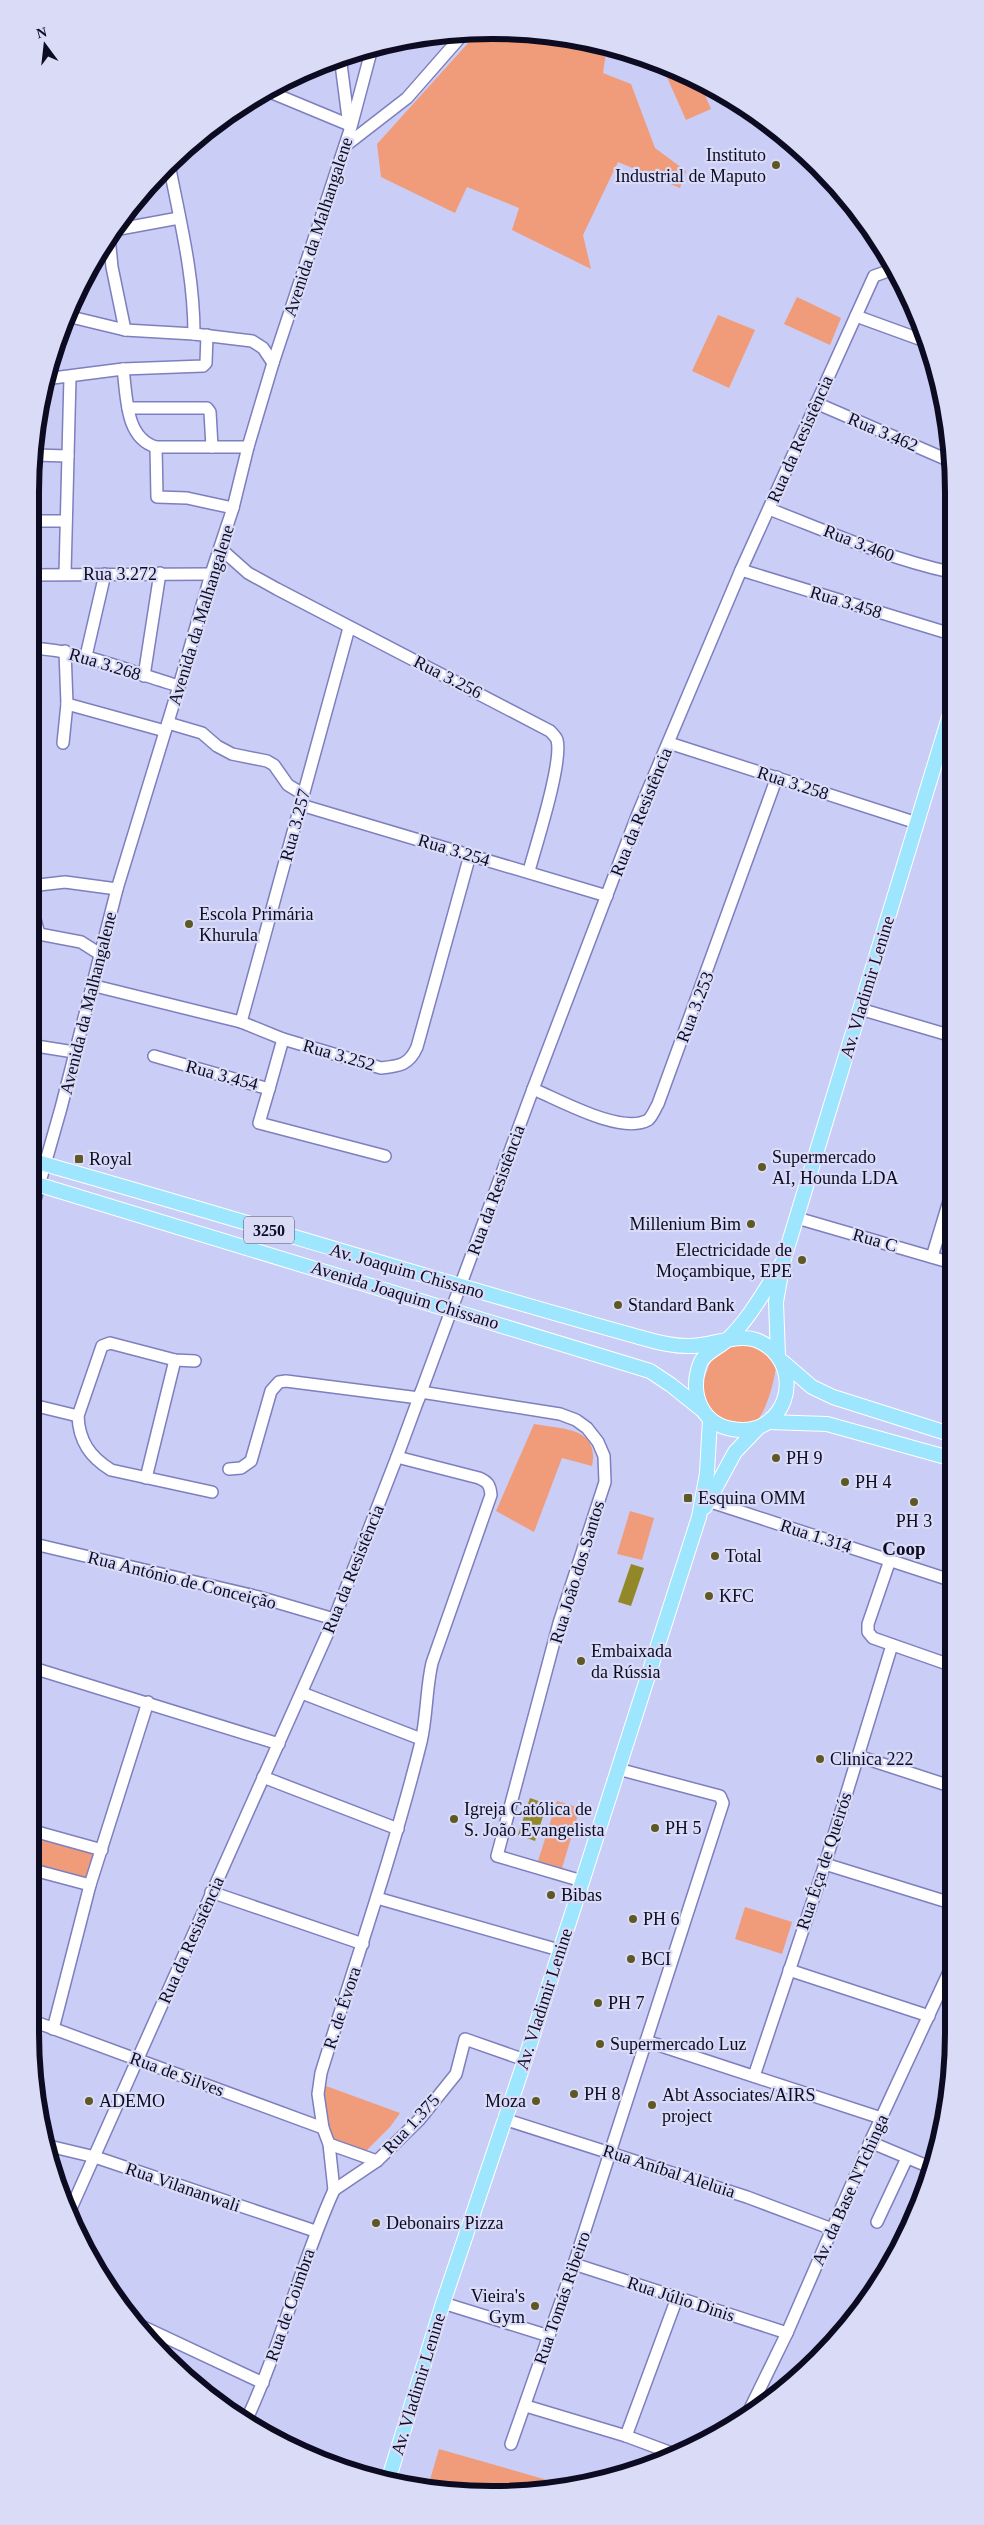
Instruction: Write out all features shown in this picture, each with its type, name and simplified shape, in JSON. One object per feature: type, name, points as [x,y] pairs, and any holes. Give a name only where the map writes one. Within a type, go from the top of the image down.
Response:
[{"type":"main road","name":"Av. Vladimir Lenine","points":[[780,1359],[776,1302],[783,1262],[945,731]]},
{"type":"main road","name":"Av. Joaquim Chissano","points":[[39,1162],[460,1287],[663,1344],[699,1346],[728,1340]]},
{"type":"main road","name":"Avenida Joaquim Chissano","points":[[39,1184],[650,1371],[671,1385],[706,1414]]},
{"type":"main road","name":"Av. Vladimir Lenine","points":[[728,1340],[759,1299],[783,1262]]},
{"type":"main road","points":[[945,1434],[832,1397],[812,1387],[756,1340],[728,1340],[701,1360],[694,1385],[706,1414],[724,1428],[741,1431],[763,1425],[827,1424],[945,1457]]},
{"type":"main road","points":[[763,1425],[780,1410],[787,1394],[788,1378],[780,1359]]},
{"type":"main road","name":"Av. Vladimir Lenine","points":[[705,1501],[707,1473],[706,1414]]},
{"type":"main road","name":"Av. Vladimir Lenine","points":[[390,2475],[443,2303],[525,2060],[699,1517],[705,1501],[735,1452],[763,1425]]},
{"type":"street","points":[[345,146],[407,98],[457,40]]},
{"type":"street","name":"Avenida da Malhangalene","points":[[39,1175],[45,1164],[117,889],[211,574],[233,508],[248,447],[273,363],[345,146],[370,56]]},
{"type":"street","points":[[341,65],[349,126]]},
{"type":"street","points":[[275,94],[349,126]]},
{"type":"street","points":[[171,173],[192,282],[194,334]]},
{"type":"street","points":[[123,228],[180,218]]},
{"type":"street","points":[[110,247],[116,290],[125,330]]},
{"type":"street","name":"Rua da Resistência","points":[[73,2205],[96,2157],[211,1892],[334,1618],[398,1457],[533,1089],[637,816],[741,570],[874,276],[888,271]]},
{"type":"street","points":[[856,316],[918,339]]},
{"type":"street","points":[[74,318],[125,330],[207,335],[252,341],[263,348],[273,363]]},
{"type":"street","points":[[53,378],[123,369],[203,366],[206,363],[207,335]]},
{"type":"street","points":[[123,369],[128,408],[139,437],[145,444],[156,447],[248,447]]},
{"type":"street","points":[[65,574],[70,376]]},
{"type":"street","name":"Rua 3.462","points":[[816,403],[944,458]]},
{"type":"street","points":[[128,408],[207,408],[210,412],[212,447]]},
{"type":"street","points":[[156,447],[157,497],[187,498],[233,508]]},
{"type":"street","points":[[41,455],[68,456]]},
{"type":"street","name":"Rua 3.460","points":[[768,509],[878,552],[945,571]]},
{"type":"street","points":[[39,521],[66,521]]},
{"type":"street","name":"Rua 3.256","points":[[221,548],[248,573],[349,628],[550,730],[556,739],[558,751],[556,769],[529,871]]},
{"type":"street","name":"Rua 3.458","points":[[741,570],[945,632]]},
{"type":"street","points":[[144,676],[160,573]]},
{"type":"street","points":[[86,656],[105,574]]},
{"type":"street","name":"Rua 3.272","points":[[39,575],[211,574]]},
{"type":"street","name":"Rua 3.257","points":[[241,1022],[349,628]]},
{"type":"street","name":"Rua 3.268","points":[[39,649],[65,651],[86,656],[179,686]]},
{"type":"street","points":[[63,743],[67,704],[65,651]]},
{"type":"street","points":[[67,704],[166,727],[202,733],[217,746],[232,754],[267,761],[274,765],[288,785],[302,799]]},
{"type":"street","name":"Rua 3.258","points":[[669,743],[917,823]]},
{"type":"street","name":"Rua 3.253","points":[[533,1089],[619,1124],[636,1124],[649,1119],[658,1104],[710,967],[778,777]]},
{"type":"street","name":"Rua 3.254","points":[[302,799],[470,855],[529,871],[607,896]]},
{"type":"street","name":"Rua 3.252","points":[[91,985],[241,1022],[283,1039],[382,1068],[397,1067],[412,1059],[417,1047],[470,855]]},
{"type":"street","points":[[39,885],[64,882],[117,889]]},
{"type":"street","points":[[39,934],[81,942],[100,954]]},
{"type":"street","points":[[860,1009],[945,1034]]},
{"type":"street","name":"Rua 3.454","points":[[154,1056],[269,1089],[283,1039]]},
{"type":"street","points":[[39,1046],[74,1052]]},
{"type":"street","points":[[269,1089],[259,1124],[385,1156]]},
{"type":"street","points":[[932,1257],[945,1215]]},
{"type":"street","name":"Rua C","points":[[795,1225],[945,1261]]},
{"type":"street","points":[[195,1360],[175,1360],[110,1343],[102,1346],[78,1416],[78,1428],[83,1442],[98,1462],[111,1470],[212,1492]]},
{"type":"street","points":[[146,1478],[175,1360]]},
{"type":"street","name":"Rua João dos Santos","points":[[228,1469],[240,1468],[251,1461],[271,1391],[279,1382],[286,1381],[420,1395],[560,1414],[576,1420],[588,1428],[598,1442],[604,1456],[605,1482],[560,1623],[497,1856],[582,1881]]},
{"type":"street","points":[[39,1407],[78,1416]]},
{"type":"street","name":"R. de Évora","points":[[334,2190],[329,2144],[323,2128],[318,2094],[321,2073],[398,1829],[421,1739],[427,1683],[432,1663],[489,1501],[490,1487],[486,1481],[398,1457]]},
{"type":"street","name":"Rua 1.314","points":[[705,1501],[945,1578]]},
{"type":"street","name":"Rua António de Conceição","points":[[39,1545],[334,1618]]},
{"type":"street","points":[[890,1560],[868,1624],[868,1632],[873,1638],[945,1663]]},
{"type":"street","name":"Rua Éça de Queirós","points":[[754,2076],[825,1864],[892,1645]]},
{"type":"street","points":[[39,1670],[279,1744]]},
{"type":"street","points":[[302,1692],[421,1739]]},
{"type":"street","points":[[53,2029],[90,1886],[148,1702]]},
{"type":"street","points":[[858,1756],[945,1784]]},
{"type":"street","name":"Rua Tomás Ribeiro","points":[[511,2444],[526,2406],[574,2264],[723,1803],[720,1796],[618,1769]]},
{"type":"street","points":[[263,1777],[398,1829]]},
{"type":"street","points":[[39,1832],[102,1850]]},
{"type":"street","points":[[825,1864],[945,1901]]},
{"type":"street","points":[[39,1872],[90,1886]]},
{"type":"street","points":[[211,1892],[363,1944]]},
{"type":"street","points":[[377,1898],[559,1950]]},
{"type":"street","points":[[789,1970],[929,2016]]},
{"type":"street","name":"Av. da Base N'Tchinga","points":[[752,2404],[787,2332],[870,2142],[945,1981]]},
{"type":"street","name":"Rua de Silves","points":[[39,2024],[323,2128]]},
{"type":"street","name":"Rua 1.375","points":[[334,2190],[378,2160],[419,2120],[456,2074],[465,2039],[525,2060]]},
{"type":"street","points":[[646,2041],[881,2118]]},
{"type":"street","name":"Rua Aníbal Aleluia","points":[[504,2119],[747,2197],[832,2230]]},
{"type":"street","points":[[870,2142],[925,2165]]},
{"type":"street","points":[[329,2144],[378,2160]]},
{"type":"street","name":"Rua Vilananwali","points":[[53,2147],[96,2157],[315,2231]]},
{"type":"street","points":[[877,2222],[907,2158]]},
{"type":"street","name":"Rua de Coimbra","points":[[248,2415],[263,2383],[315,2231],[334,2190]]},
{"type":"street","name":"Rua Júlio Dinis","points":[[574,2264],[787,2332]]},
{"type":"street","points":[[626,2436],[676,2298]]},
{"type":"street","points":[[443,2303],[549,2336]]},
{"type":"street","points":[[149,2329],[263,2383]]},
{"type":"street","points":[[526,2406],[626,2436],[667,2451]]},
{"type":"shaded area","points":[[471,40],[522,40],[580,47],[606,53],[603,73],[631,84],[655,148],[686,171],[680,188],[618,162],[583,235],[591,269],[512,230],[519,208],[467,187],[455,213],[381,177],[377,144]]},
{"type":"shaded area","points":[[666,75],[703,91],[711,109],[686,120]]},
{"type":"shaded area","points":[[797,297],[841,318],[830,345],[784,324]]},
{"type":"shaded area","points":[[718,315],[755,330],[729,388],[692,371]]},
{"type":"shaded area","points":[[755,1339],[776,1365],[774,1380],[765,1408],[756,1422],[748,1428],[716,1429],[700,1390],[713,1355],[719,1346]]},
{"type":"shaded area","points":[[534,1424],[576,1432],[585,1437],[593,1453],[592,1466],[562,1458],[534,1532],[496,1511]]},
{"type":"shaded area","points":[[630,1511],[654,1518],[642,1560],[617,1554]]},
{"type":"shaded area","points":[[631,1564],[644,1568],[631,1606],[618,1602]]},
{"type":"shaded area","points":[[530,1798],[547,1804],[535,1841],[518,1835]]},
{"type":"shaded area","points":[[557,1801],[580,1808],[562,1868],[538,1861]]},
{"type":"shaded area","points":[[39,1832],[102,1850],[90,1885],[39,1871]]},
{"type":"shaded area","points":[[745,1907],[792,1922],[782,1954],[735,1939]]},
{"type":"shaded area","points":[[326,2086],[400,2113],[390,2127],[363,2154],[332,2141],[325,2114]]},
{"type":"shaded area","points":[[439,2449],[553,2482],[492,2486],[429,2482]]},
{"type":"place","name":"Instituto Industrial de Maputo","points":[[776,165]]},
{"type":"place","name":"Escola Primária Khurula","points":[[189,924]]},
{"type":"place","name":"Royal","points":[[79,1159]]},
{"type":"place","name":"Supermercado AI, Hounda LDA","points":[[762,1167]]},
{"type":"place","name":"Millenium Bim","points":[[751,1224]]},
{"type":"place","name":"Electricidade de Moçambique, EPE","points":[[802,1260]]},
{"type":"place","name":"Standard Bank","points":[[618,1305]]},
{"type":"place","name":"PH 9","points":[[776,1458]]},
{"type":"place","name":"PH 4","points":[[845,1482]]},
{"type":"place","name":"Esquina OMM","points":[[688,1498]]},
{"type":"place","name":"PH 3","points":[[914,1502]]},
{"type":"place","name":"Total","points":[[715,1556]]},
{"type":"place","name":"KFC","points":[[709,1596]]},
{"type":"place","name":"Embaixada da Rússia","points":[[581,1661]]},
{"type":"place","name":"Clinica 222","points":[[820,1759]]},
{"type":"place","name":"Igreja Católica de S. João Evangelista","points":[[454,1819]]},
{"type":"place","name":"PH 5","points":[[655,1828]]},
{"type":"place","name":"Bibas","points":[[551,1895]]},
{"type":"place","name":"PH 6","points":[[633,1919]]},
{"type":"place","name":"BCI","points":[[631,1959]]},
{"type":"place","name":"PH 7","points":[[598,2003]]},
{"type":"place","name":"Supermercado Luz","points":[[600,2044]]},
{"type":"place","name":"PH 8","points":[[574,2094]]},
{"type":"place","name":"ADEMO","points":[[89,2101]]},
{"type":"place","name":"Moza","points":[[536,2101]]},
{"type":"place","name":"Abt Associates/AIRS project","points":[[652,2105]]},
{"type":"place","name":"Debonairs Pizza","points":[[376,2223]]},
{"type":"place","name":"Vieira's Gym","points":[[535,2306]]},
{"type":"district","name":"Coop","points":[[904,1548]]}]
